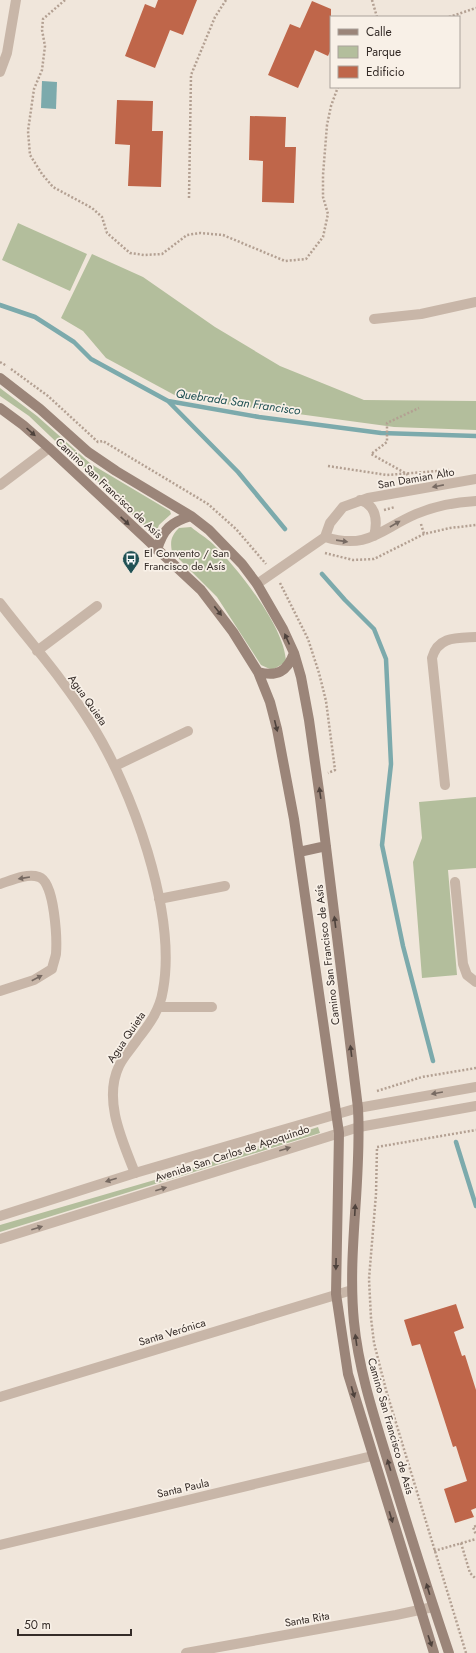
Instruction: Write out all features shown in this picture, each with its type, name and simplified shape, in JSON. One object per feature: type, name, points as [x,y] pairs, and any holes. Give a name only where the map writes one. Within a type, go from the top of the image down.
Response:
[{"type":"main road","name":"Camino San Francisco de Asís","points":[[0,378],[40,409],[88,452],[116,471],[191,516],[226,546],[257,584],[271,606],[294,653],[301,677],[309,720],[358,1108],[359,1127],[352,1290],[354,1326],[362,1371],[433,1607],[449,1653]]},
{"type":"main road","name":"Camino San Francisco de Asís","points":[[0,408],[23,425],[49,448],[157,550],[180,569],[219,613],[258,672],[270,702],[277,729],[299,852],[336,1113],[338,1132],[336,1294],[348,1374],[372,1456],[434,1653]]},
{"type":"main road","points":[[157,550],[161,537],[168,527],[179,519],[191,516]]},
{"type":"main road","points":[[258,672],[269,675],[281,672],[290,664],[294,653]]},
{"type":"main road","points":[[299,852],[326,846]]},
{"type":"street","points":[[0,72],[7,53],[16,0]]},
{"type":"street","points":[[374,319],[421,314],[476,302]]},
{"type":"street","points":[[0,485],[49,448]]},
{"type":"street","name":"San Damian Alto","points":[[257,584],[324,537],[330,523],[339,511],[351,503],[360,500],[476,480]]},
{"type":"street","name":"San Damian Alto","points":[[360,500],[368,504],[375,513],[376,523],[374,536]]},
{"type":"street","points":[[324,537],[342,542],[366,540],[418,513],[459,502],[476,501]]},
{"type":"street","name":"Agua Quieta","points":[[0,603],[90,721],[114,766],[144,844],[159,899],[165,961],[163,990],[159,1007],[146,1028],[119,1065],[112,1086],[113,1109],[135,1173]]},
{"type":"street","points":[[37,651],[97,606]]},
{"type":"street","points":[[445,785],[432,658],[437,646],[444,641],[476,638]]},
{"type":"street","points":[[114,766],[188,731]]},
{"type":"street","points":[[0,884],[27,876],[40,877],[46,882],[54,910],[56,954],[52,969],[34,980],[0,990]]},
{"type":"street","points":[[455,882],[463,964],[467,975],[476,982]]},
{"type":"street","points":[[159,899],[225,886]]},
{"type":"street","name":"Agua Quieta","points":[[159,1007],[212,1008]]},
{"type":"street","name":"Avenida San Carlos de Apoquindo","points":[[0,1216],[135,1173],[336,1113],[476,1087]]},
{"type":"street","name":"Avenida San Carlos de Apoquindo","points":[[0,1239],[338,1132],[476,1106]]},
{"type":"street","name":"Santa Verónica","points":[[0,1397],[352,1290]]},
{"type":"street","name":"Santa Paula","points":[[0,1545],[372,1456]]},
{"type":"street","name":"Santa Rita","points":[[186,1653],[433,1607]]},
{"type":"path","points":[[65,0],[43,19],[42,30],[45,46],[42,70],[34,89],[28,131],[30,155],[42,174],[53,187],[92,208],[102,217],[107,233],[130,253],[144,256],[162,254],[187,235],[200,233],[223,235],[285,261],[306,259],[323,238],[328,214],[323,197],[323,175],[331,106],[338,88]]},
{"type":"path","points":[[189,198],[191,75],[214,17],[226,0]]},
{"type":"path","points":[[372,0],[376,16]]},
{"type":"path","points":[[452,16],[476,8]]},
{"type":"path","points":[[386,437],[387,423],[419,408]]},
{"type":"path","points":[[328,466],[387,475],[455,470]]},
{"type":"path","points":[[321,553],[353,560],[369,560],[379,557],[424,534],[450,528],[476,525]]},
{"type":"path","points":[[280,583],[286,578]]},
{"type":"path","points":[[373,1092],[422,1077],[476,1068]]},
{"type":"path","points":[[466,1653],[377,1358],[372,1327],[369,1278],[376,1194],[377,1147],[476,1130]]},
{"type":"path","points":[[476,1526],[473,1527],[476,1535]]},
{"type":"path","points":[[434,1551],[476,1539]]},
{"type":"path","points":[[461,1543],[470,1573],[476,1579]]},
{"type":"green space","points":[[18,223],[87,254],[70,291],[2,260]]},
{"type":"green space","points":[[92,254],[143,277],[215,327],[280,366],[364,400],[476,401],[476,430],[394,427],[180,398],[106,358],[83,331],[61,318]]},
{"type":"green space","points":[[0,388],[37,416],[91,464],[170,511],[171,514],[159,525],[155,536],[29,416],[0,396]]},
{"type":"green space","points":[[191,527],[211,542],[247,583],[278,632],[284,648],[286,662],[272,670],[261,665],[217,597],[172,552],[171,542],[174,534],[179,528]]},
{"type":"green space","points":[[476,797],[476,868],[448,870],[457,975],[422,978],[413,862],[422,838],[419,802]]},
{"type":"green space","points":[[318,1127],[320,1133],[0,1232],[0,1225],[158,1179]]},
{"type":"water","points":[[42,81],[57,82],[56,109],[41,108]]},
{"type":"building","points":[[158,0],[197,0],[183,35],[170,30],[155,68],[125,56],[145,4],[155,8]]},
{"type":"building","points":[[312,1],[331,9],[330,51],[328,56],[315,50],[298,88],[268,75],[290,24],[300,28]]},
{"type":"building","points":[[117,100],[153,101],[152,131],[163,131],[161,187],[128,186],[130,145],[115,144]]},
{"type":"building","points":[[250,116],[286,117],[285,147],[296,147],[294,203],[262,202],[263,161],[249,160]]},
{"type":"building","points":[[456,1304],[464,1328],[454,1332],[462,1356],[465,1355],[476,1390],[476,1508],[471,1510],[474,1517],[455,1523],[444,1489],[467,1481],[456,1446],[453,1447],[420,1344],[412,1346],[404,1320]]},
{"type":"waterway","name":"Quebrada San Francisco","points":[[0,305],[35,317],[74,342],[91,359],[168,401],[259,417],[381,433],[476,436]]},
{"type":"waterway","points":[[168,401],[238,472],[285,529]]},
{"type":"waterway","points":[[322,574],[374,629],[386,659],[391,764],[382,845],[403,946],[433,1061]]},
{"type":"waterway","points":[[456,1142],[476,1206]]},
{"type":"place","name":"El Convento / San Francisco de Asís","points":[[131,574]]}]
